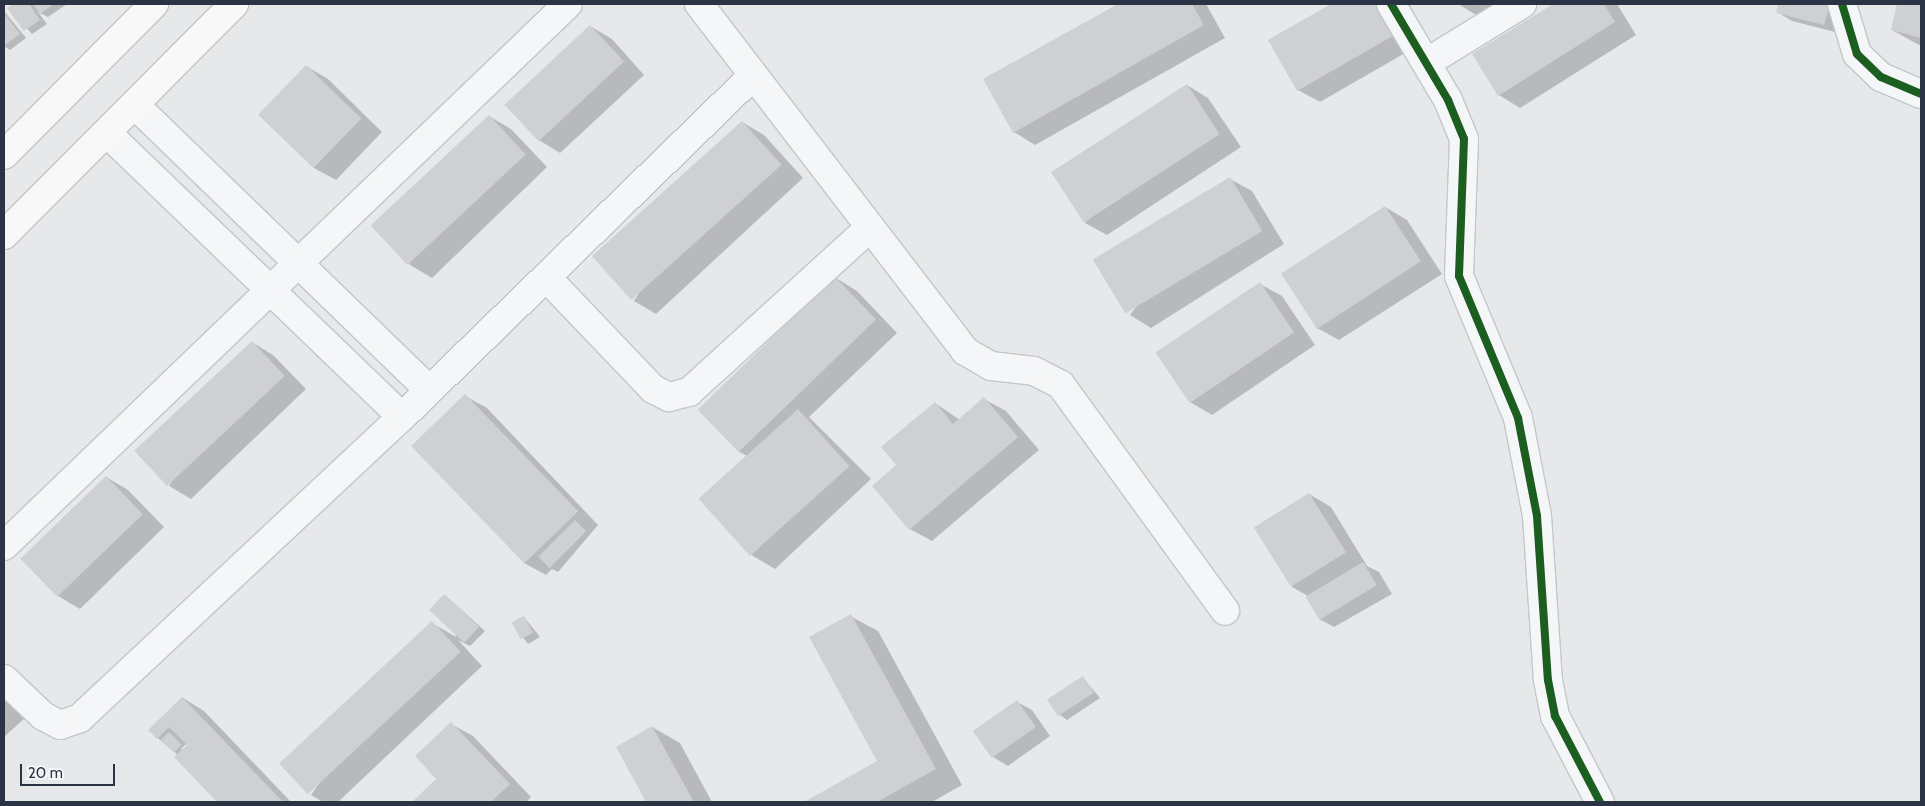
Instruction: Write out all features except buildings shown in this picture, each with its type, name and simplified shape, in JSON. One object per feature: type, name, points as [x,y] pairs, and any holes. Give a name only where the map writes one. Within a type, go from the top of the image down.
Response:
[{"type":"main road","points":[[4,155],[154,4]]},
{"type":"main road","points":[[4,235],[234,4]]},
{"type":"street","points":[[4,546],[272,292],[298,264],[568,4]]},
{"type":"street","points":[[699,4],[752,78],[965,351],[991,366],[1034,371],[1061,384],[1225,611]]},
{"type":"street","points":[[1391,4],[1426,63],[1464,139],[1459,276],[1518,418],[1537,516],[1548,680],[1555,716],[1600,802]]},
{"type":"street","points":[[1426,63],[1522,4]]},
{"type":"street","points":[[1842,4],[1857,54],[1882,77],[1921,94]]},
{"type":"street","points":[[4,679],[43,716],[60,725],[80,718],[402,416],[752,78]]},
{"type":"street","points":[[135,105],[429,390]]},
{"type":"street","points":[[107,133],[402,416]]},
{"type":"street","points":[[546,276],[653,389],[669,397],[689,392],[869,228]]},
{"type":"cycle path","points":[[1391,4],[1448,100],[1464,139],[1459,276],[1518,418],[1537,516],[1548,680],[1555,716],[1600,802]]},
{"type":"cycle path","points":[[1842,4],[1857,54],[1881,77],[1921,94]]}]
